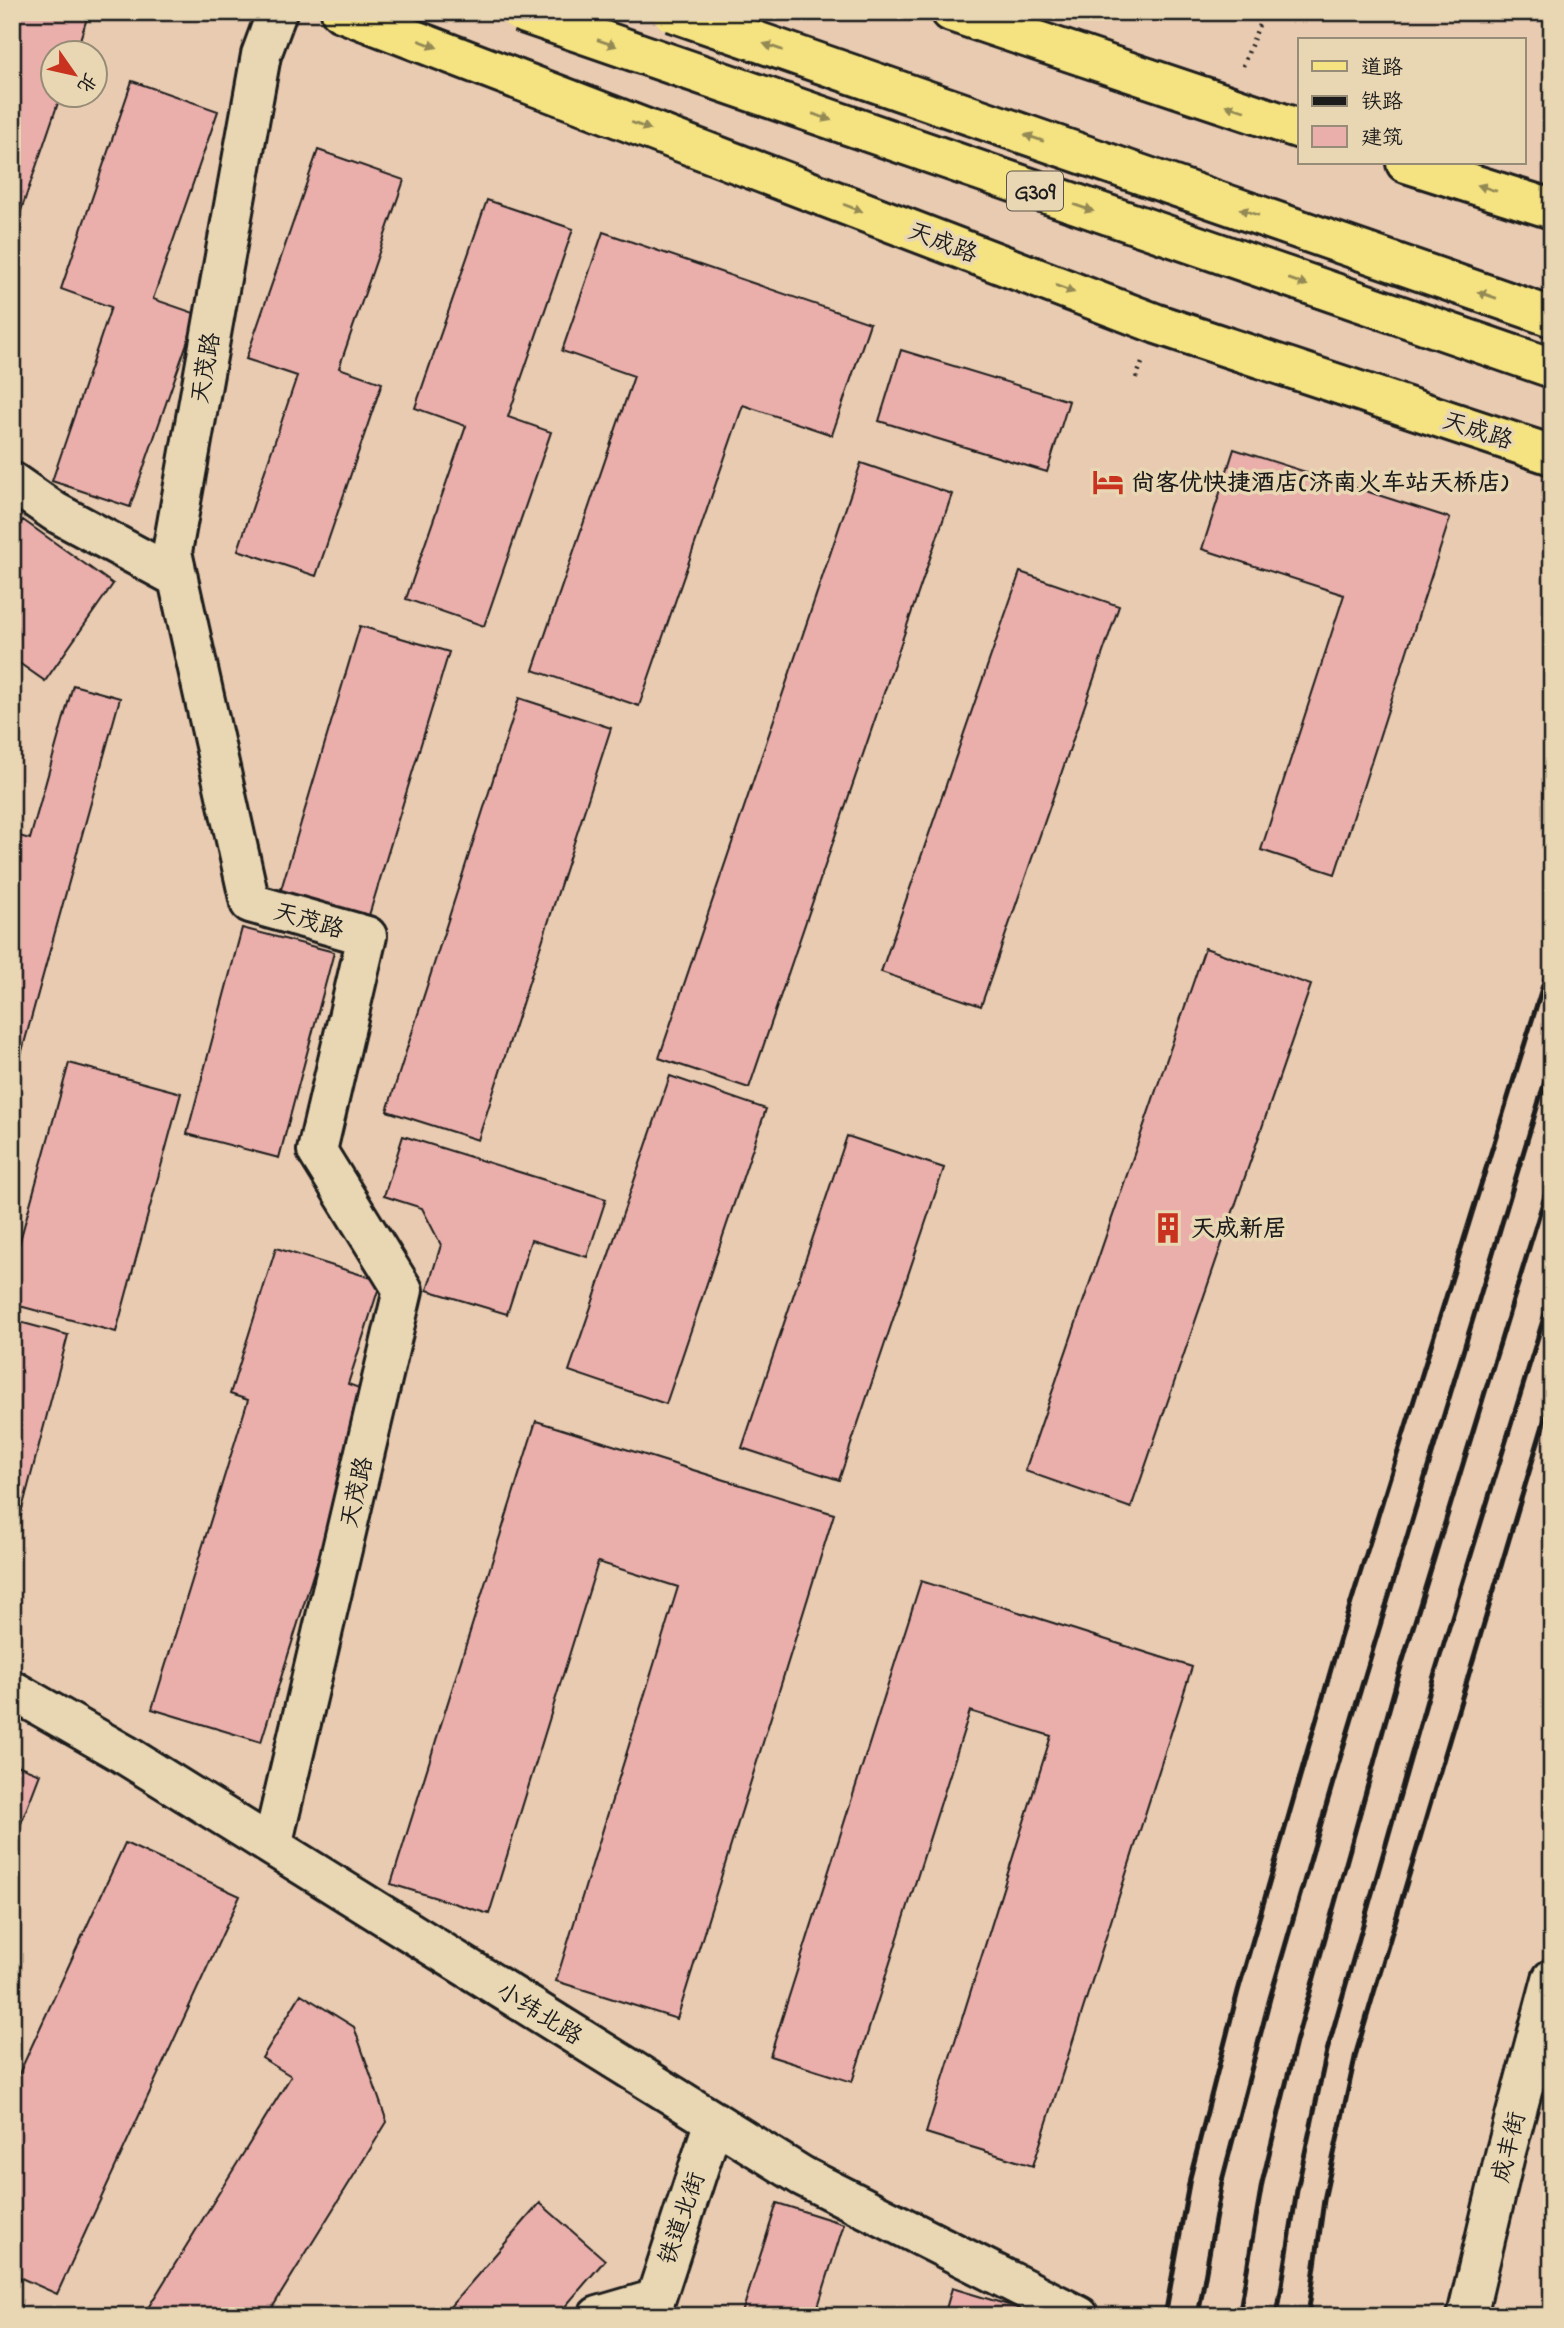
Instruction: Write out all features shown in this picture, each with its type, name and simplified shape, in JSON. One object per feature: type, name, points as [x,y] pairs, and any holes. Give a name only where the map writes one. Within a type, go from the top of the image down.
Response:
[{"type":"main road","name":"天成路","points":[[341,12],[1157,324],[1552,455]]},
{"type":"main road","name":"G309","points":[[520,12],[1552,368]]},
{"type":"main road","name":"G309","points":[[672,12],[1552,317]]},
{"type":"main road","points":[[951,12],[1298,128]]},
{"type":"main road","points":[[1409,164],[1552,209]]},
{"type":"street","name":"天茂路","points":[[272,1846],[403,1290],[317,1151],[367,936],[250,903],[172,552],[261,55],[278,12]]},
{"type":"street","points":[[12,482],[55,512],[178,578]]},
{"type":"street","name":"小纬北路","points":[[12,1690],[272,1846],[802,2176],[1079,2316]]},
{"type":"street","name":"成丰街","points":[[1467,2316],[1505,2155],[1552,1979]]},
{"type":"street","name":"铁道北街","points":[[651,2308],[714,2121]]},
{"type":"street","points":[[598,2316],[651,2308]]},
{"type":"path","points":[[1227,106],[1264,12]]},
{"type":"building","points":[[12,12],[89,12],[81,38],[38,38],[38,108],[56,108],[12,237]]},
{"type":"building","points":[[132,81],[218,111],[153,299],[197,314],[130,507],[52,481],[111,307],[61,289]]},
{"type":"building","points":[[318,150],[404,180],[339,368],[382,383],[316,576],[238,550],[297,376],[246,359]]},
{"type":"building","points":[[487,200],[573,229],[508,417],[551,432],[484,626],[406,599],[466,426],[415,408]]},
{"type":"building","points":[[603,232],[870,323],[832,435],[743,405],[639,706],[533,670],[634,376],[562,351]]},
{"type":"building","points":[[901,350],[1069,401],[1047,472],[879,421]]},
{"type":"building","points":[[1234,449],[1450,518],[1335,874],[1261,850],[1344,595],[1202,549]]},
{"type":"building","points":[[861,463],[952,494],[749,1088],[659,1058]]},
{"type":"building","points":[[23,520],[113,584],[45,681],[12,658],[12,535]]},
{"type":"building","points":[[1020,572],[1119,606],[981,1006],[881,972]]},
{"type":"building","points":[[360,626],[449,652],[367,922],[279,896]]},
{"type":"building","points":[[73,685],[120,698],[12,1087],[12,834],[30,839]]},
{"type":"building","points":[[519,698],[611,728],[478,1140],[387,1111]]},
{"type":"building","points":[[242,928],[334,952],[279,1158],[187,1134]]},
{"type":"building","name":"天成新居","points":[[1205,948],[1311,985],[1131,1508],[1025,1471]]},
{"type":"building","points":[[69,1063],[181,1093],[116,1332],[12,1304],[12,1270]]},
{"type":"building","points":[[670,1076],[766,1109],[666,1404],[569,1371]]},
{"type":"building","points":[[403,1136],[606,1199],[587,1257],[531,1240],[507,1314],[427,1290],[441,1245],[422,1208],[384,1196]]},
{"type":"building","points":[[847,1136],[944,1168],[839,1480],[742,1448]]},
{"type":"building","points":[[276,1248],[381,1281],[348,1384],[370,1392],[261,1742],[152,1709],[248,1400],[230,1394]]},
{"type":"building","points":[[12,1320],[68,1335],[15,1536],[12,1535]]},
{"type":"building","points":[[536,1421],[834,1514],[677,2019],[556,1981],[678,1587],[598,1562],[489,1914],[391,1884]]},
{"type":"building","points":[[921,1581],[1192,1667],[1033,2166],[926,2133],[1051,1736],[970,1711],[852,2082],[770,2056]]},
{"type":"building","points":[[12,1763],[40,1774],[12,1847]]},
{"type":"building","points":[[125,1843],[240,1896],[57,2294],[12,2274],[12,2089]]},
{"type":"building","points":[[301,1994],[354,2027],[387,2122],[267,2316],[143,2316],[291,2076],[262,2058]]},
{"type":"building","points":[[540,2203],[605,2260],[557,2316],[442,2316]]},
{"type":"building","points":[[777,2203],[844,2224],[815,2316],[741,2316]]},
{"type":"building","points":[[952,2288],[1025,2310],[1023,2316],[944,2316]]},
{"type":"railway","points":[[1165,2316],[1190,2178],[1238,1991],[1340,1638],[1552,956]]},
{"type":"railway","points":[[1198,2316],[1222,2181],[1270,1998],[1552,1058]]},
{"type":"railway","points":[[1239,2316],[1262,2183],[1296,2042],[1400,1670],[1552,1173]]},
{"type":"railway","points":[[1277,2316],[1297,2190],[1327,2051],[1433,1679],[1552,1291]]},
{"type":"railway","points":[[1308,2316],[1324,2200],[1356,2053],[1552,1395]]},
{"type":"place","name":"尚客优快捷酒店(济南火车站天桥店)","points":[[1108,482]]},
{"type":"place","name":"天成新居","points":[[1168,1228]]}]
